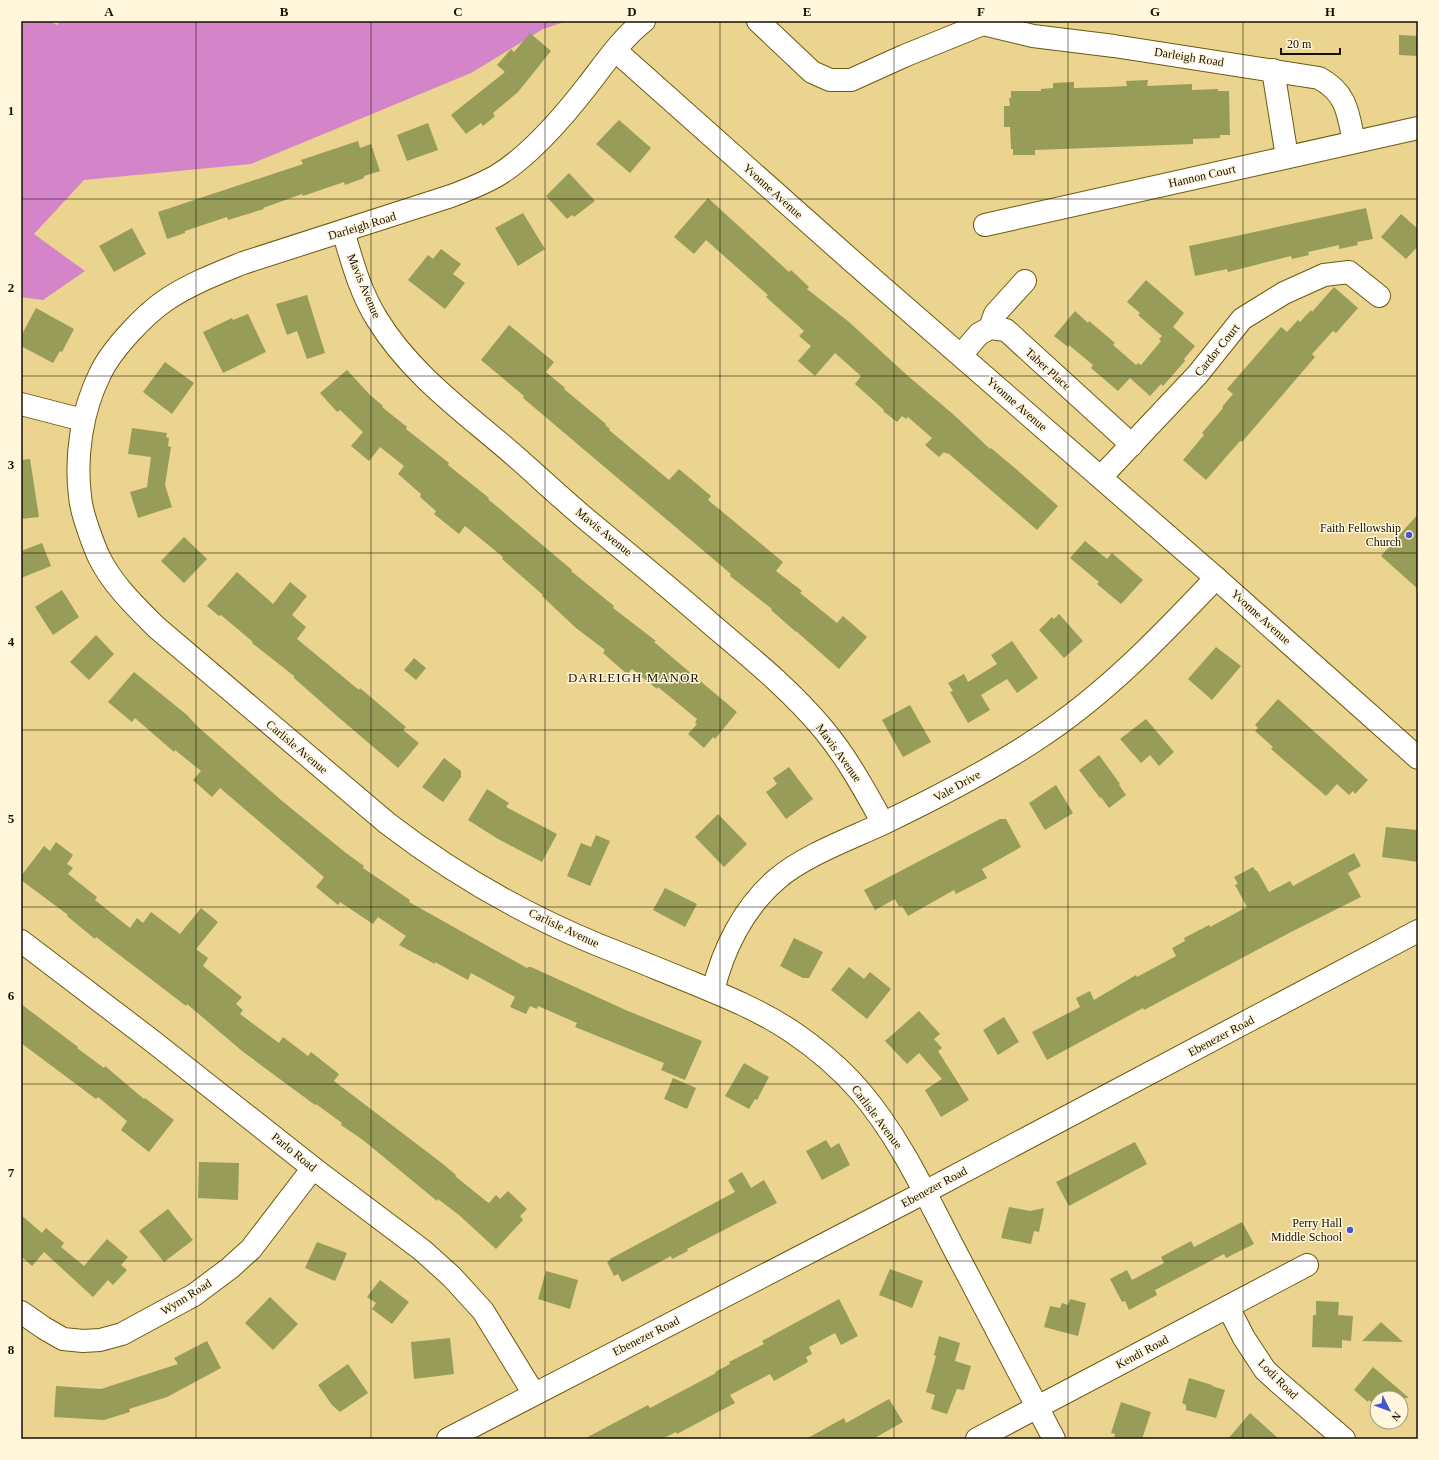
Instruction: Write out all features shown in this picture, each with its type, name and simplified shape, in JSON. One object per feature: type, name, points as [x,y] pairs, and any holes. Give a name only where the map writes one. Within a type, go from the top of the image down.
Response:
[{"type":"street","name":"Darleigh Road","points":[[83,420],[100,374],[118,347],[140,322],[165,301],[186,287],[242,263],[451,196],[499,174],[524,154],[555,124],[616,50],[644,21]]},
{"type":"street","name":"Darleigh Road","points":[[758,21],[812,72],[820,77],[837,80],[851,80],[860,77],[904,56],[987,23],[1033,36],[1114,46],[1319,78],[1330,84],[1337,91],[1344,103],[1348,112],[1354,142]]},
{"type":"street","name":"Yvonne Avenue","points":[[616,50],[852,261],[1101,476],[1418,758]]},
{"type":"street","points":[[1273,70],[1286,157]]},
{"type":"street","name":"Hannon Court","points":[[985,225],[1418,128]]},
{"type":"street","name":"Mavis Avenue","points":[[343,231],[354,269],[366,299],[376,317],[398,349],[440,392],[585,518],[770,675],[801,704],[841,752],[861,783],[883,823]]},
{"type":"street","name":"Cardor Court","points":[[1101,476],[1198,374],[1242,319],[1284,293],[1324,275],[1349,272],[1379,296]]},
{"type":"street","points":[[961,355],[979,334],[990,328],[995,314],[1025,281]]},
{"type":"street","name":"Taber Place","points":[[990,328],[1006,330],[1132,445]]},
{"type":"street","points":[[21,404],[83,420]]},
{"type":"street","name":"Carlisle Avenue","points":[[83,420],[79,476],[80,497],[86,522],[99,556],[114,581],[130,601],[156,627],[387,823],[438,860],[490,891],[571,933],[713,991],[763,1015],[790,1030],[821,1053],[845,1075],[860,1091],[900,1146],[1054,1439]]},
{"type":"street","name":"Vale Drive","points":[[713,991],[718,971],[732,939],[750,909],[763,892],[778,879],[796,866],[844,841],[934,799],[999,763],[1084,707],[1142,654],[1216,578]]},
{"type":"street","name":"Ebenezer Road","points":[[448,1439],[924,1192],[1418,931]]},
{"type":"street","name":"Parlo Road","points":[[21,941],[151,1040],[313,1168],[422,1250],[452,1277],[484,1311],[534,1394]]},
{"type":"street","name":"Wynn Road","points":[[21,1312],[63,1339],[83,1341],[100,1340],[122,1334],[194,1295],[230,1268],[251,1249],[313,1168]]},
{"type":"street","name":"Kendi Road","points":[[977,1439],[1307,1265]]},
{"type":"street","name":"Lodi Road","points":[[1228,1307],[1244,1338],[1265,1370],[1344,1439]]},
{"type":"shaded area","points":[[21,21],[50,21],[57,25],[60,21],[567,21],[543,29],[471,73],[251,164],[84,180],[34,234],[85,271],[43,300],[21,297]]},
{"type":"building","points":[[530,33],[551,51],[518,92],[493,113],[495,116],[483,126],[481,123],[466,134],[451,115],[505,72],[497,65],[511,49],[514,52]]},
{"type":"building","points":[[1399,35],[1418,36],[1418,56],[1399,55]]},
{"type":"building","points":[[1148,80],[1147,86],[1192,84],[1192,90],[1218,89],[1218,91],[1229,91],[1230,135],[1220,135],[1220,138],[1193,139],[1193,144],[1035,150],[1035,155],[1013,155],[1013,149],[1011,149],[1010,127],[1004,127],[1004,106],[1010,106],[1009,98],[1011,98],[1011,91],[1041,91],[1041,89],[1053,88],[1053,83],[1074,82],[1074,88],[1108,87],[1127,86],[1126,81]]},
{"type":"building","points":[[619,120],[651,148],[630,173],[596,144]]},
{"type":"building","points":[[428,123],[438,150],[407,161],[397,135]]},
{"type":"building","points":[[358,141],[360,148],[371,144],[380,171],[364,176],[364,178],[345,185],[344,182],[303,196],[302,194],[263,208],[264,209],[228,220],[227,217],[185,231],[185,233],[167,239],[158,212],[303,164],[301,160]]},
{"type":"building","points":[[569,173],[595,201],[574,217],[572,215],[567,219],[546,196]]},
{"type":"building","points":[[708,198],[789,272],[791,270],[809,287],[807,289],[849,322],[990,449],[991,448],[1058,506],[1037,530],[948,453],[947,454],[944,452],[939,457],[925,445],[932,438],[908,417],[906,419],[902,416],[897,422],[883,411],[884,410],[855,384],[861,376],[835,353],[815,376],[798,361],[811,346],[799,336],[804,331],[766,297],[768,295],[706,240],[694,254],[674,237]]},
{"type":"building","points":[[1366,208],[1373,239],[1357,242],[1358,245],[1339,249],[1339,245],[1308,252],[1309,255],[1292,259],[1291,256],[1228,272],[1227,269],[1195,276],[1189,246]]},
{"type":"building","points":[[523,213],[545,249],[518,266],[495,228]]},
{"type":"building","points":[[1401,214],[1418,229],[1418,246],[1406,259],[1381,237]]},
{"type":"building","points":[[132,228],[146,254],[114,272],[99,246]]},
{"type":"building","points":[[441,249],[461,264],[453,274],[465,283],[445,309],[408,280],[428,255],[433,259]]},
{"type":"building","points":[[1146,280],[1184,313],[1173,327],[1195,346],[1184,359],[1185,361],[1163,386],[1161,384],[1150,396],[1130,378],[1118,391],[1091,368],[1093,365],[1069,345],[1068,347],[1054,336],[1075,311],[1088,323],[1089,321],[1115,343],[1113,345],[1136,365],[1138,363],[1141,365],[1161,341],[1159,339],[1162,336],[1138,315],[1140,313],[1127,302]]},
{"type":"building","points":[[1334,287],[1358,308],[1336,333],[1333,331],[1312,354],[1315,357],[1242,442],[1240,441],[1206,480],[1183,460],[1204,435],[1202,433],[1233,394],[1227,389],[1281,327],[1287,332],[1298,320],[1300,322],[1311,310],[1312,312]]},
{"type":"building","points":[[307,295],[325,353],[307,359],[297,331],[287,335],[276,304]]},
{"type":"building","points":[[36,308],[74,329],[62,352],[60,351],[53,363],[21,346],[21,336]]},
{"type":"building","points":[[248,314],[266,352],[223,373],[203,332],[232,318],[233,320]]},
{"type":"building","points":[[509,325],[554,362],[546,372],[606,424],[605,425],[610,429],[609,430],[669,480],[679,469],[711,496],[708,500],[783,562],[776,571],[802,591],[800,593],[837,623],[843,616],[867,637],[839,669],[771,610],[772,609],[730,576],[731,574],[523,398],[524,396],[481,360]]},
{"type":"building","points":[[165,362],[194,383],[172,414],[143,392]]},
{"type":"building","points":[[347,370],[370,395],[383,406],[382,407],[407,427],[406,429],[449,463],[448,465],[489,498],[488,499],[572,570],[571,571],[614,606],[613,608],[656,641],[654,642],[737,712],[715,739],[713,737],[704,748],[688,734],[697,724],[695,723],[697,719],[658,687],[657,689],[632,669],[627,674],[603,653],[605,650],[576,628],[542,596],[543,595],[502,559],[503,557],[465,526],[459,534],[434,514],[436,511],[420,497],[421,494],[398,474],[404,466],[380,447],[369,461],[351,446],[363,432],[340,410],[337,412],[320,393]]},
{"type":"building","points":[[132,428],[167,433],[166,437],[169,438],[168,446],[171,447],[165,485],[172,507],[138,518],[130,492],[147,487],[151,457],[128,454]]},
{"type":"building","points":[[30,459],[39,517],[21,519],[21,460]]},
{"type":"building","name":"Faith Fellowship Church","points":[[1418,514],[1418,589],[1381,556]]},
{"type":"building","points":[[184,537],[207,559],[184,583],[161,561]]},
{"type":"building","points":[[1085,541],[1107,559],[1112,553],[1143,580],[1121,604],[1097,584],[1099,582],[1070,558]]},
{"type":"building","points":[[42,543],[51,566],[21,578],[21,551]]},
{"type":"building","points":[[237,572],[273,604],[290,582],[307,596],[292,615],[306,627],[297,639],[359,690],[360,688],[406,727],[403,730],[419,743],[398,768],[294,678],[294,676],[252,643],[253,642],[221,615],[219,616],[207,606]]},
{"type":"building","points":[[62,590],[79,617],[53,635],[35,607]]},
{"type":"building","points":[[1059,614],[1083,641],[1064,658],[1039,630],[1052,617],[1054,619]]},
{"type":"building","points":[[96,635],[114,654],[89,680],[70,662]]},
{"type":"building","points":[[1012,641],[1038,678],[1017,693],[1007,679],[981,695],[990,710],[968,723],[950,692],[953,691],[948,683],[964,674],[968,682],[997,664],[991,655]]},
{"type":"building","points":[[1216,647],[1241,666],[1212,700],[1188,679]]},
{"type":"building","points":[[414,658],[426,668],[416,680],[404,670]]},
{"type":"building","points":[[134,672],[187,715],[197,726],[281,800],[364,866],[363,868],[410,900],[409,902],[527,968],[531,967],[628,1011],[702,1041],[685,1080],[661,1070],[664,1063],[575,1027],[577,1023],[538,1006],[537,1009],[530,1006],[526,1014],[510,1007],[515,997],[471,973],[468,980],[399,945],[406,936],[378,917],[373,924],[340,902],[338,905],[316,887],[324,877],[220,788],[212,797],[193,780],[201,771],[175,750],[174,752],[135,718],[132,722],[108,702]]},
{"type":"building","points":[[1278,699],[1368,780],[1355,794],[1353,791],[1349,795],[1337,784],[1326,796],[1271,749],[1273,747],[1255,731],[1258,728],[1255,725]]},
{"type":"building","points":[[910,705],[931,742],[903,757],[882,720]]},
{"type":"building","points":[[1146,719],[1174,752],[1159,766],[1150,755],[1141,763],[1120,739]]},
{"type":"building","points":[[1099,755],[1126,795],[1109,808],[1079,770]]},
{"type":"building","points":[[444,758],[461,771],[461,777],[443,802],[422,787]]},
{"type":"building","points":[[789,767],[813,799],[786,819],[766,792],[777,784],[773,778]]},
{"type":"building","points":[[1056,785],[1073,813],[1045,830],[1029,803]]},
{"type":"building","points":[[487,789],[509,803],[506,807],[557,834],[542,862],[498,839],[468,820]]},
{"type":"building","points":[[718,814],[747,844],[724,867],[695,837]]},
{"type":"building","points":[[1000,819],[1006,819],[1021,847],[982,869],[987,878],[956,894],[954,890],[908,916],[902,906],[899,907],[895,899],[875,910],[864,890]]},
{"type":"building","points":[[1386,827],[1418,830],[1418,862],[1382,857]]},
{"type":"building","points":[[596,835],[610,841],[590,886],[567,876],[581,843],[591,847]]},
{"type":"building","points":[[56,842],[73,855],[67,864],[73,868],[68,874],[97,897],[95,900],[130,928],[137,918],[143,923],[151,912],[180,934],[201,908],[218,922],[196,949],[208,958],[203,966],[242,997],[236,1004],[243,1010],[240,1014],[279,1043],[283,1037],[308,1056],[311,1052],[339,1074],[334,1081],[443,1164],[456,1175],[455,1176],[489,1203],[496,1195],[500,1199],[508,1191],[527,1209],[520,1216],[523,1220],[496,1249],[459,1215],[438,1199],[437,1201],[363,1140],[341,1125],[342,1123],[242,1051],[187,1004],[186,1006],[96,937],[95,939],[67,916],[68,915],[21,880],[21,876],[44,846],[50,851]]},
{"type":"building","points":[[1354,853],[1361,866],[1348,873],[1361,897],[1291,932],[1144,1010],[1143,1008],[1047,1060],[1032,1032],[1080,1007],[1076,998],[1090,991],[1094,1000],[1136,975],[1137,977],[1176,956],[1172,948],[1185,941],[1184,938],[1209,925],[1210,927],[1247,907],[1235,885],[1238,884],[1234,877],[1253,867],[1257,871],[1269,892],[1290,881],[1293,886]]},
{"type":"building","points":[[665,888],[697,904],[685,927],[653,910]]},
{"type":"building","points":[[794,938],[823,952],[809,978],[803,978],[780,966]]},
{"type":"building","points":[[849,967],[864,979],[870,972],[891,989],[867,1019],[831,990]]},
{"type":"building","points":[[21,1004],[104,1068],[105,1066],[144,1099],[145,1098],[174,1120],[149,1152],[121,1130],[127,1121],[98,1097],[96,1099],[21,1043]]},
{"type":"building","points":[[919,1011],[940,1034],[934,1039],[942,1048],[938,1051],[969,1100],[941,1117],[925,1090],[942,1079],[919,1053],[907,1064],[885,1041]]},
{"type":"building","points":[[1004,1017],[1019,1042],[998,1055],[983,1030]]},
{"type":"building","points":[[744,1063],[769,1077],[757,1100],[755,1099],[749,1109],[725,1096]]},
{"type":"building","points":[[673,1078],[696,1088],[687,1109],[664,1099]]},
{"type":"building","points":[[826,1140],[831,1148],[839,1143],[850,1165],[822,1180],[806,1151]]},
{"type":"building","points":[[1135,1142],[1147,1164],[1069,1206],[1056,1182]]},
{"type":"building","points":[[199,1162],[239,1163],[238,1200],[198,1198]]},
{"type":"building","points":[[742,1172],[751,1188],[764,1180],[777,1203],[687,1249],[688,1251],[672,1259],[671,1256],[622,1282],[618,1274],[614,1276],[607,1262],[610,1259],[735,1192],[728,1180]]},
{"type":"building","points":[[1009,1207],[1030,1211],[1044,1208],[1039,1232],[1034,1231],[1031,1244],[1001,1238]]},
{"type":"building","points":[[168,1209],[193,1240],[164,1262],[139,1231]]},
{"type":"building","points":[[21,1215],[42,1233],[46,1228],[64,1243],[61,1247],[84,1266],[107,1239],[128,1257],[121,1265],[127,1270],[113,1285],[108,1280],[93,1297],[44,1252],[32,1266],[21,1256]]},
{"type":"building","points":[[1242,1222],[1254,1244],[1226,1258],[1224,1254],[1155,1290],[1157,1295],[1129,1310],[1125,1301],[1122,1302],[1110,1279],[1127,1270],[1132,1280],[1164,1263],[1161,1257],[1191,1241],[1194,1247]]},
{"type":"building","points":[[317,1242],[347,1253],[335,1281],[305,1268]]},
{"type":"building","points":[[890,1269],[923,1281],[912,1308],[879,1295]]},
{"type":"building","points":[[546,1271],[578,1280],[570,1309],[538,1299]]},
{"type":"building","points":[[380,1280],[409,1302],[392,1324],[372,1309],[376,1303],[367,1297]]},
{"type":"building","points":[[270,1297],[298,1324],[273,1350],[245,1323]]},
{"type":"building","points":[[839,1299],[858,1336],[841,1345],[835,1333],[809,1347],[812,1354],[806,1357],[808,1362],[774,1381],[770,1374],[730,1395],[735,1403],[677,1434],[676,1432],[662,1439],[584,1439],[648,1405],[650,1408],[716,1373],[715,1372],[730,1364],[729,1362],[764,1344],[762,1341]]},
{"type":"building","points":[[1070,1299],[1086,1303],[1078,1336],[1044,1327],[1050,1306],[1060,1308],[1062,1303],[1068,1305]]},
{"type":"building","points":[[1316,1301],[1339,1302],[1338,1315],[1353,1316],[1351,1341],[1342,1340],[1342,1348],[1312,1347],[1313,1315],[1316,1315]]},
{"type":"building","points":[[1381,1322],[1403,1342],[1362,1341]]},
{"type":"building","points":[[939,1336],[960,1343],[955,1361],[971,1366],[964,1390],[957,1389],[947,1414],[931,1409],[935,1395],[926,1392],[936,1356],[934,1355]]},
{"type":"building","points":[[450,1338],[454,1374],[414,1379],[411,1342]]},
{"type":"building","points":[[207,1341],[221,1368],[167,1397],[129,1409],[130,1412],[104,1420],[54,1417],[56,1386],[101,1389],[178,1364],[174,1358]]},
{"type":"building","points":[[348,1364],[368,1393],[340,1412],[332,1405],[318,1385]]},
{"type":"building","points":[[1373,1367],[1400,1390],[1369,1390],[1368,1402],[1354,1390]]},
{"type":"building","points":[[1189,1378],[1225,1390],[1216,1418],[1186,1410],[1186,1405],[1182,1403]]},
{"type":"building","points":[[889,1399],[903,1422],[873,1439],[806,1439],[844,1418],[846,1423]]},
{"type":"building","points":[[1121,1402],[1151,1412],[1142,1439],[1114,1439],[1115,1434],[1111,1433]]},
{"type":"building","points":[[1250,1413],[1279,1439],[1228,1439]]},
{"type":"place","name":"Faith Fellowship Church","points":[[1409,535]]},
{"type":"place","name":"Perry Hall Middle School","points":[[1350,1230]]},
{"type":"district","name":"DARLEIGH MANOR","points":[[634,677]]}]
